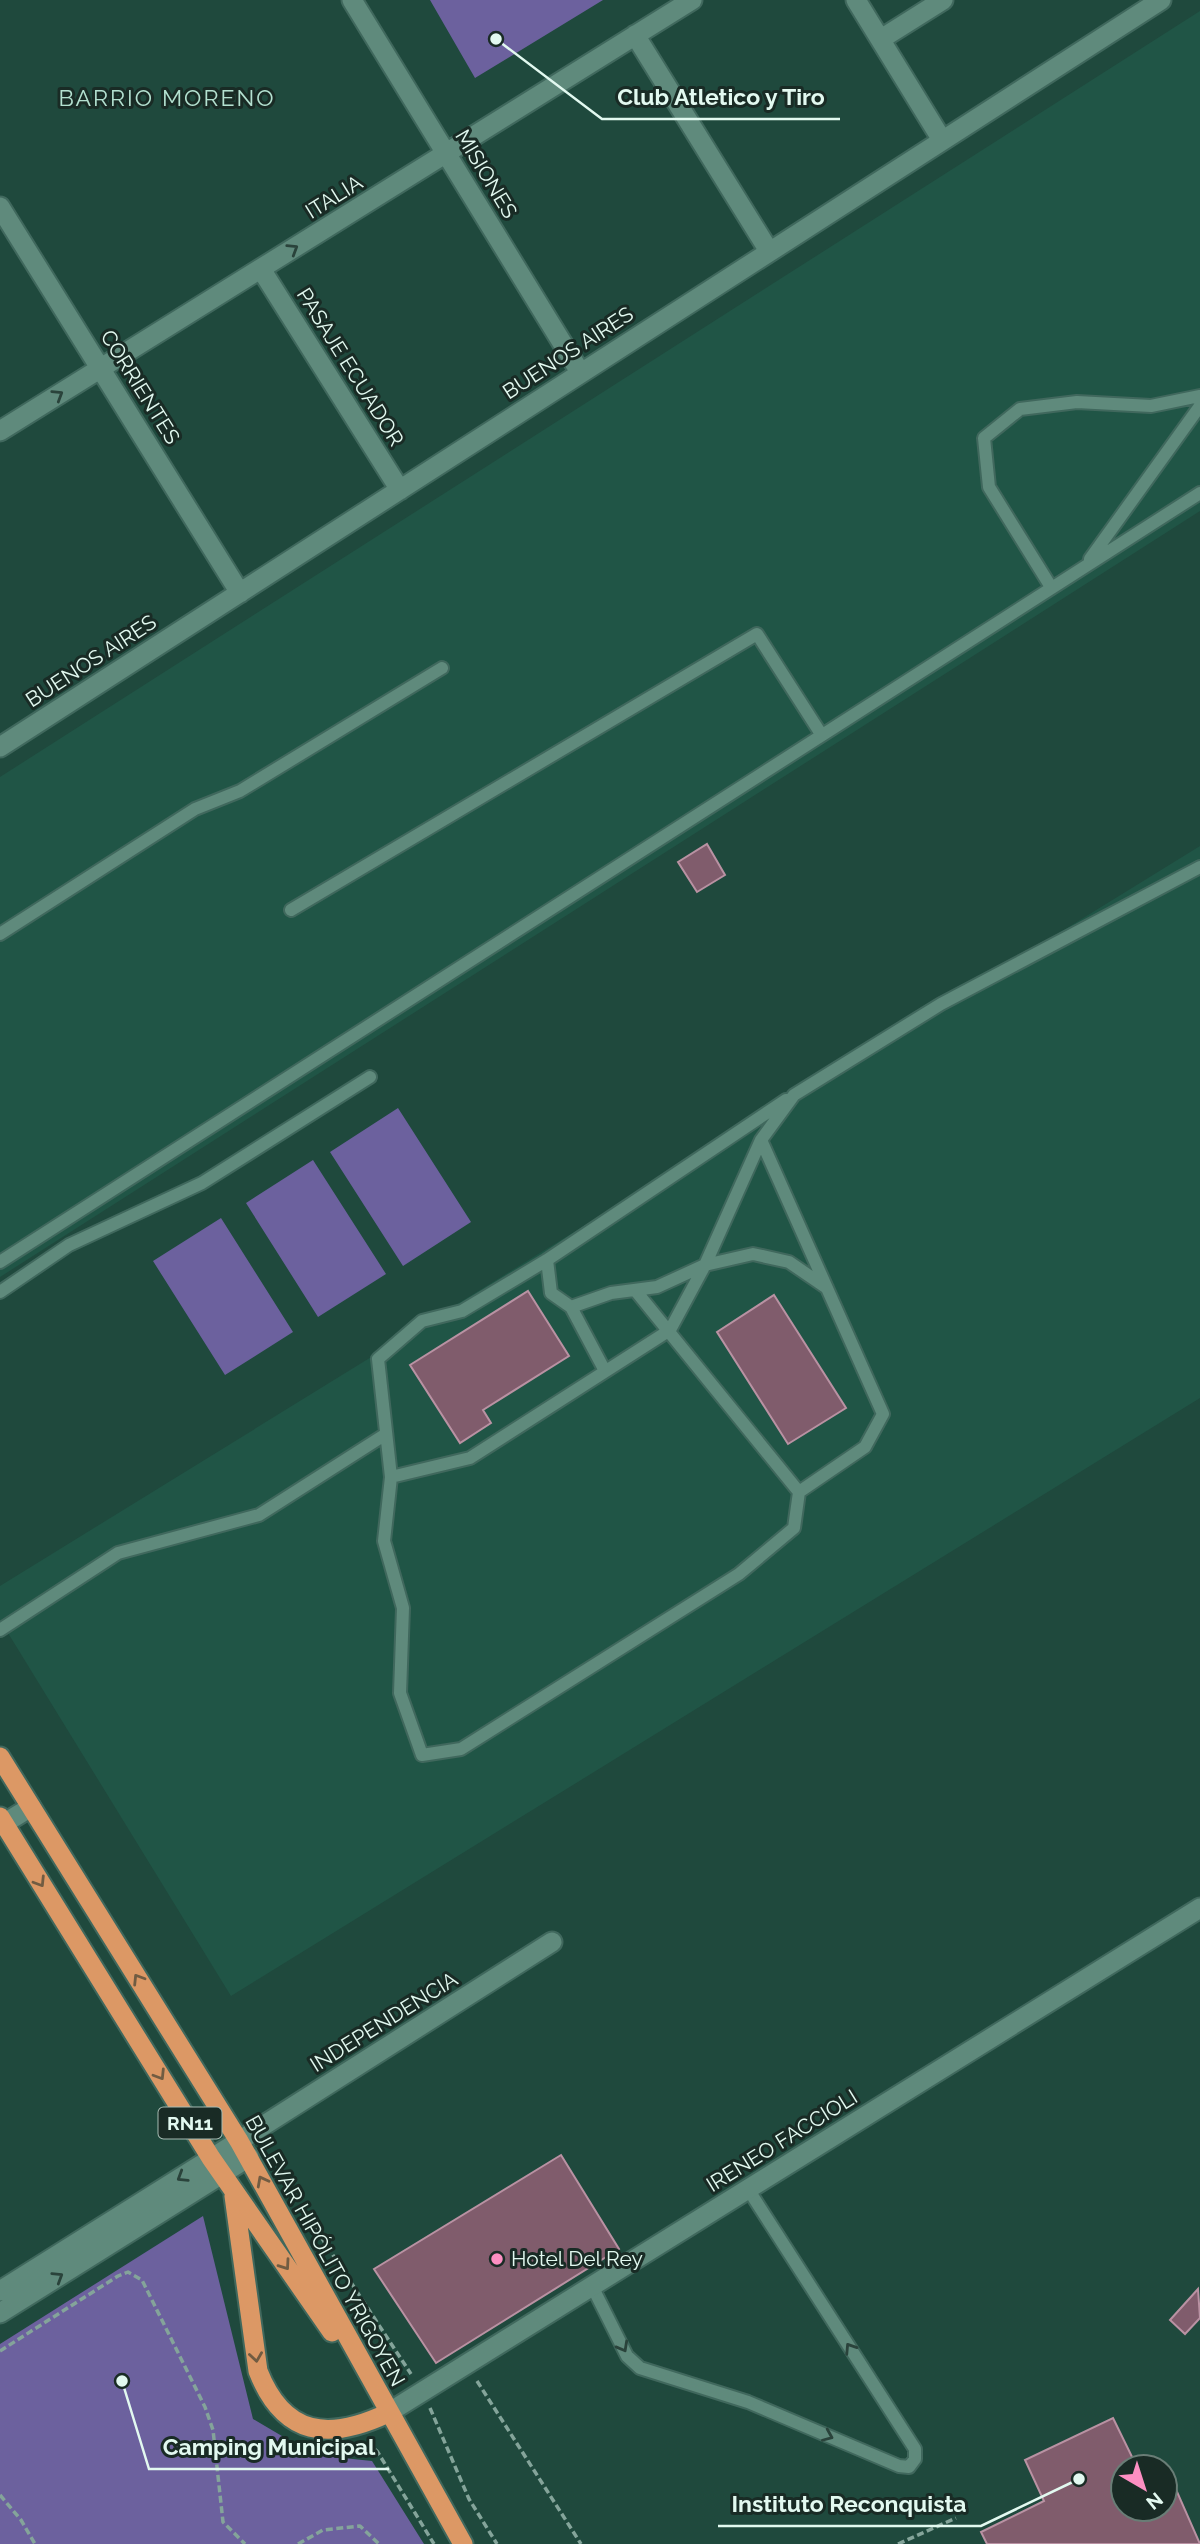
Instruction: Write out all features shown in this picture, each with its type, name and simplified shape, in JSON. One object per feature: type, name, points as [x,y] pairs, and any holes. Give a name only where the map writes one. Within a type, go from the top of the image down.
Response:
[{"type":"highway","name":"BULEVAR HIPÓLITO YRIGOYEN","points":[[0,1757],[244,2149],[388,2413]]},
{"type":"highway","name":"BULEVAR HIPÓLITO YRIGOYEN","points":[[1,1822],[234,2192],[388,2413]]},
{"type":"highway","name":"RN11","points":[[234,2192],[258,2371],[267,2393],[280,2412],[311,2428],[342,2429],[365,2424],[388,2413],[463,2544]]},
{"type":"street","name":"MISIONES","points":[[352,0],[580,372]]},
{"type":"street","name":"ITALIA","points":[[0,431],[692,0]]},
{"type":"street","points":[[856,0],[942,140]]},
{"type":"street","points":[[881,39],[943,0]]},
{"type":"street","name":"BUENOS AIRES","points":[[0,747],[1161,0]]},
{"type":"street","points":[[635,35],[769,251]]},
{"type":"street","name":"CORRIENTES","points":[[0,207],[240,593]]},
{"type":"street","name":"PASAJE ECUADOR","points":[[261,269],[400,490]]},
{"type":"street","points":[[1,1822],[31,1807]]},
{"type":"street","name":"IRENEO FACCIOLI","points":[[388,2413],[1200,1908]]},
{"type":"street","name":"INDEPENDENCIA","points":[[217,2166],[552,1942]]},
{"type":"street","points":[[0,2291],[217,2166]]},
{"type":"street","points":[[0,2313],[217,2166]]},
{"type":"lane","points":[[1051,587],[989,486],[984,439],[1020,409],[1077,402],[1151,406],[1200,396]]},
{"type":"lane","points":[[1085,566],[1200,406]]},
{"type":"lane","points":[[0,1262],[1200,492]]},
{"type":"lane","points":[[291,910],[757,634],[821,734]]},
{"type":"lane","points":[[0,934],[195,809],[240,791],[442,668]]},
{"type":"lane","points":[[635,1290],[799,1492],[794,1528],[738,1574],[461,1749],[422,1755],[400,1693],[403,1608],[384,1541],[391,1477],[378,1359],[422,1321],[462,1311],[547,1260],[794,1095],[941,1004],[1200,867]]},
{"type":"lane","points":[[0,1292],[69,1245],[202,1183],[370,1077]]},
{"type":"lane","points":[[391,1477],[470,1458],[670,1330],[705,1265],[761,1140],[794,1095]]},
{"type":"lane","points":[[761,1140],[883,1414],[865,1447],[799,1492]]},
{"type":"lane","points":[[571,1307],[611,1293],[657,1287],[705,1265],[753,1254],[789,1262],[827,1288]]},
{"type":"lane","points":[[547,1260],[551,1293],[571,1307],[605,1371]]},
{"type":"lane","points":[[0,1630],[118,1553],[259,1516],[386,1434]]},
{"type":"lane","points":[[592,2286],[627,2356],[640,2368],[748,2402],[899,2466],[909,2467],[915,2459],[915,2449],[748,2189]]},
{"type":"path","points":[[0,2351],[118,2276],[128,2273],[142,2280],[205,2407],[213,2430],[223,2522],[245,2544]]},
{"type":"path","points":[[467,2365],[581,2544]]},
{"type":"path","points":[[360,2441],[377,2451],[433,2544]]},
{"type":"path","points":[[0,2495],[21,2520],[35,2544]]},
{"type":"path","points":[[898,2544],[956,2518]]},
{"type":"path","points":[[298,2544],[323,2530],[360,2526],[379,2544]]},
{"type":"shaded area","points":[[430,0],[603,0],[475,78]]},
{"type":"shaded area","points":[[1200,11],[1200,511],[0,1277],[0,777]]},
{"type":"shaded area","points":[[1200,846],[1200,1398],[231,1996],[0,1620],[0,1586]]},
{"type":"shaded area","points":[[398,1108],[471,1222],[403,1266],[330,1152]]},
{"type":"shaded area","points":[[313,1160],[386,1274],[318,1317],[246,1203]]},
{"type":"shaded area","points":[[221,1218],[293,1332],[225,1375],[153,1261]]},
{"type":"shaded area","points":[[203,2216],[253,2419],[314,2455],[372,2461],[424,2544],[0,2544],[0,2344]]},
{"type":"building","points":[[707,844],[725,875],[697,892],[678,862]]},
{"type":"building","points":[[528,1291],[569,1356],[483,1410],[491,1423],[460,1443],[410,1365]]},
{"type":"building","points":[[774,1295],[846,1408],[788,1444],[717,1332]]},
{"type":"building","name":"Hotel Del Rey","points":[[561,2155],[619,2249],[436,2363],[374,2269]]},
{"type":"building","points":[[1198,2289],[1200,2318],[1185,2334],[1170,2320]]},
{"type":"building","points":[[1113,2418],[1130,2453],[1109,2453],[1109,2523],[1179,2523],[1179,2496],[1200,2544],[987,2544],[981,2532],[1044,2501],[1025,2460]]},
{"type":"place","name":"Club Atletico y Tiro","points":[[496,39]]},
{"type":"place","name":"Hotel Del Rey","points":[[497,2259]]},
{"type":"place","name":"Camping Municipal","points":[[122,2381]]},
{"type":"place","name":"Instituto Reconquista","points":[[1079,2479]]},
{"type":"district","name":"BARRIO MORENO","points":[[167,98]]}]
